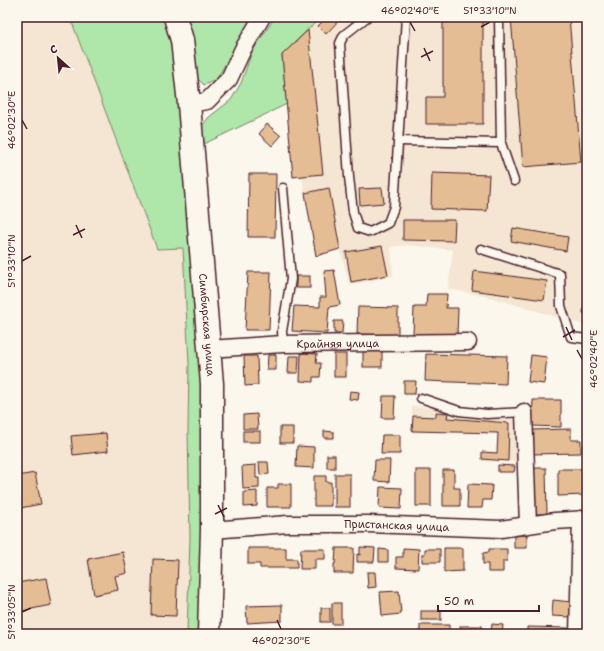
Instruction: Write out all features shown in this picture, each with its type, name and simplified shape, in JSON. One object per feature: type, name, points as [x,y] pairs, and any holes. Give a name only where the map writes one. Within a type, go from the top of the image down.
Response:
[{"type":"main road","name":"Симбирская улица","points":[[175,17],[182,40],[189,104],[209,349],[212,420],[212,530],[209,634]]},
{"type":"street","points":[[189,104],[207,101],[230,79],[243,49],[262,17]]},
{"type":"street","name":"Крайняя улица","points":[[209,349],[283,344],[468,342]]},
{"type":"street","points":[[524,412],[528,525]]},
{"type":"street","name":"Пристанская улица","points":[[212,530],[288,524],[368,524],[501,529],[555,521],[584,519],[578,634]]},
{"type":"lane","points":[[366,17],[344,35],[340,43],[349,177],[353,212],[358,228],[370,232],[388,223],[394,207],[406,17]]},
{"type":"lane","points":[[499,17],[501,143],[514,181]]},
{"type":"lane","points":[[398,141],[501,143]]},
{"type":"lane","points":[[283,188],[291,279],[282,331],[283,344]]},
{"type":"lane","points":[[481,249],[560,274],[561,306],[571,337],[587,338]]},
{"type":"lane","points":[[421,398],[466,412],[487,414],[524,412]]},
{"type":"shaded area","points":[[17,17],[70,17],[157,249],[183,248],[189,364],[188,429],[190,538],[187,634],[17,634]]},
{"type":"shaded area","points":[[321,17],[587,17],[587,326],[490,297],[448,289],[453,250],[407,245],[391,247],[393,276],[350,285],[340,249],[316,256],[302,177],[293,177],[282,55]]},
{"type":"shaded area","points":[[412,406],[448,409],[459,415],[516,420],[520,423],[518,462],[481,461],[482,452],[497,452],[498,433],[412,431]]},
{"type":"green space","points":[[70,17],[164,17],[172,41],[202,385],[203,439],[200,634],[187,634],[190,538],[188,429],[189,364],[183,248],[157,249]]},
{"type":"green space","points":[[186,17],[253,17],[216,80],[204,85],[197,78]]},
{"type":"green space","points":[[275,17],[321,17],[282,55],[287,104],[204,144],[202,126],[209,117],[231,100],[241,83],[252,52]]},
{"type":"building","points":[[327,17],[342,17],[326,34],[318,26]]},
{"type":"building","points":[[483,17],[483,124],[426,124],[426,97],[443,97],[443,18]]},
{"type":"building","points":[[511,17],[569,17],[581,162],[523,167]]},
{"type":"building","points":[[308,30],[323,174],[293,177],[282,55]]},
{"type":"building","points":[[267,124],[281,136],[272,146],[259,134]]},
{"type":"building","points":[[432,173],[489,175],[487,211],[431,209]]},
{"type":"building","points":[[249,174],[276,174],[275,237],[248,237]]},
{"type":"building","points":[[329,188],[340,249],[316,256],[305,193]]},
{"type":"building","points":[[382,188],[384,203],[360,205],[359,189]]},
{"type":"building","points":[[403,220],[455,220],[454,241],[403,240]]},
{"type":"building","points":[[513,228],[568,237],[566,251],[511,241]]},
{"type":"building","points":[[382,246],[388,275],[351,282],[346,252]]},
{"type":"building","points":[[334,270],[340,305],[329,307],[327,333],[292,331],[294,306],[320,307],[320,297],[326,297],[324,271]]},
{"type":"building","points":[[474,271],[547,281],[544,300],[472,290]]},
{"type":"building","points":[[248,272],[271,272],[269,330],[245,330]]},
{"type":"building","points":[[296,276],[310,276],[310,288],[296,288]]},
{"type":"building","points":[[587,283],[587,313],[583,313]]},
{"type":"building","points":[[427,294],[447,294],[446,308],[458,308],[457,336],[413,334],[414,307],[426,307]]},
{"type":"building","points":[[358,307],[398,308],[398,335],[357,334]]},
{"type":"building","points":[[334,321],[343,321],[342,333],[334,333]]},
{"type":"building","points":[[363,350],[382,350],[382,367],[363,367]]},
{"type":"building","points":[[301,353],[317,354],[316,363],[321,363],[320,377],[313,377],[313,382],[300,381]]},
{"type":"building","points":[[334,354],[346,354],[346,377],[334,377]]},
{"type":"building","points":[[426,354],[507,356],[506,384],[425,381]]},
{"type":"building","points":[[268,355],[276,355],[276,370],[267,370]]},
{"type":"building","points":[[531,355],[547,357],[544,384],[528,382]]},
{"type":"building","points":[[244,356],[257,356],[258,385],[245,386]]},
{"type":"building","points":[[289,356],[299,356],[298,373],[288,373]]},
{"type":"building","points":[[404,381],[416,381],[415,394],[404,394]]},
{"type":"building","points":[[350,391],[359,392],[358,400],[349,399]]},
{"type":"building","points":[[383,396],[395,396],[394,418],[382,418]]},
{"type":"building","points":[[533,400],[561,400],[561,427],[532,426]]},
{"type":"building","points":[[436,412],[448,413],[447,418],[509,423],[508,461],[482,459],[482,452],[497,453],[498,433],[412,431],[413,416],[436,417]]},
{"type":"building","points":[[257,414],[258,429],[243,429],[243,415]]},
{"type":"building","points":[[280,427],[293,427],[293,443],[280,443]]},
{"type":"building","points":[[571,429],[571,440],[581,440],[581,453],[529,454],[529,430]]},
{"type":"building","points":[[243,431],[260,431],[260,442],[243,442]]},
{"type":"building","points":[[324,431],[334,432],[334,438],[324,438]]},
{"type":"building","points":[[106,433],[108,451],[73,455],[71,436]]},
{"type":"building","points":[[382,435],[400,435],[400,454],[381,454]]},
{"type":"building","points":[[297,446],[314,447],[314,468],[296,467]]},
{"type":"building","points":[[327,455],[335,455],[335,468],[327,468]]},
{"type":"building","points":[[375,460],[390,460],[389,482],[374,481]]},
{"type":"building","points":[[259,462],[268,462],[269,474],[260,475]]},
{"type":"building","points":[[256,465],[256,478],[259,478],[259,488],[243,489],[242,466]]},
{"type":"building","points":[[498,465],[515,466],[514,472],[498,472]]},
{"type":"building","points":[[533,468],[546,468],[547,514],[534,514]]},
{"type":"building","points":[[558,469],[587,469],[587,495],[558,496]]},
{"type":"building","points":[[416,470],[431,470],[431,506],[416,506]]},
{"type":"building","points":[[443,470],[454,470],[454,488],[460,488],[460,506],[443,506]]},
{"type":"building","points":[[35,473],[41,504],[20,508],[17,491],[17,476]]},
{"type":"building","points":[[335,474],[350,474],[350,507],[335,507]]},
{"type":"building","points":[[314,476],[326,476],[326,482],[331,482],[331,506],[314,506]]},
{"type":"building","points":[[278,484],[291,484],[291,507],[267,507],[267,488],[278,488]]},
{"type":"building","points":[[468,484],[492,485],[491,500],[483,500],[482,508],[467,508]]},
{"type":"building","points":[[380,487],[402,488],[401,509],[379,508]]},
{"type":"building","points":[[257,491],[257,506],[244,507],[244,492]]},
{"type":"building","points":[[17,504],[20,517],[17,518]]},
{"type":"building","points":[[527,535],[527,548],[514,548],[514,536]]},
{"type":"building","points":[[360,547],[375,548],[374,562],[357,562],[357,554],[360,555]]},
{"type":"building","points":[[248,548],[286,548],[286,559],[297,559],[297,568],[260,568],[260,564],[248,564]]},
{"type":"building","points":[[336,548],[354,548],[353,573],[334,573]]},
{"type":"building","points":[[403,548],[419,549],[418,569],[396,568],[396,557],[403,557]]},
{"type":"building","points":[[444,548],[463,548],[463,571],[444,572]]},
{"type":"building","points":[[301,549],[325,549],[325,559],[315,559],[315,569],[300,569]]},
{"type":"building","points":[[379,549],[388,550],[388,562],[379,562]]},
{"type":"building","points":[[425,549],[440,549],[440,562],[422,562],[422,554],[425,554]]},
{"type":"building","points":[[489,549],[507,549],[507,561],[503,561],[503,572],[488,572],[488,564],[483,564],[483,553],[489,552]]},
{"type":"building","points":[[123,552],[127,573],[115,576],[118,590],[94,595],[88,559]]},
{"type":"building","points":[[153,559],[178,560],[176,616],[151,615]]},
{"type":"building","points":[[367,572],[375,572],[376,587],[368,588]]},
{"type":"building","points":[[46,578],[51,605],[17,612],[17,583]]},
{"type":"building","points":[[399,591],[401,614],[382,616],[380,592]]},
{"type":"building","points":[[553,600],[571,602],[570,617],[552,616]]},
{"type":"building","points":[[332,603],[341,603],[341,624],[332,624]]},
{"type":"building","points":[[282,605],[282,621],[247,623],[246,606]]},
{"type":"building","points":[[321,608],[330,608],[330,622],[321,622]]},
{"type":"building","points":[[421,611],[441,611],[441,620],[421,620]]},
{"type":"building","points":[[492,624],[503,625],[502,634],[491,633]]},
{"type":"building","points":[[420,625],[449,625],[449,631],[433,631],[433,634],[420,634]]},
{"type":"building","points":[[460,626],[482,626],[482,634],[460,634]]},
{"type":"building","points":[[527,627],[568,628],[568,634],[527,634]]}]
